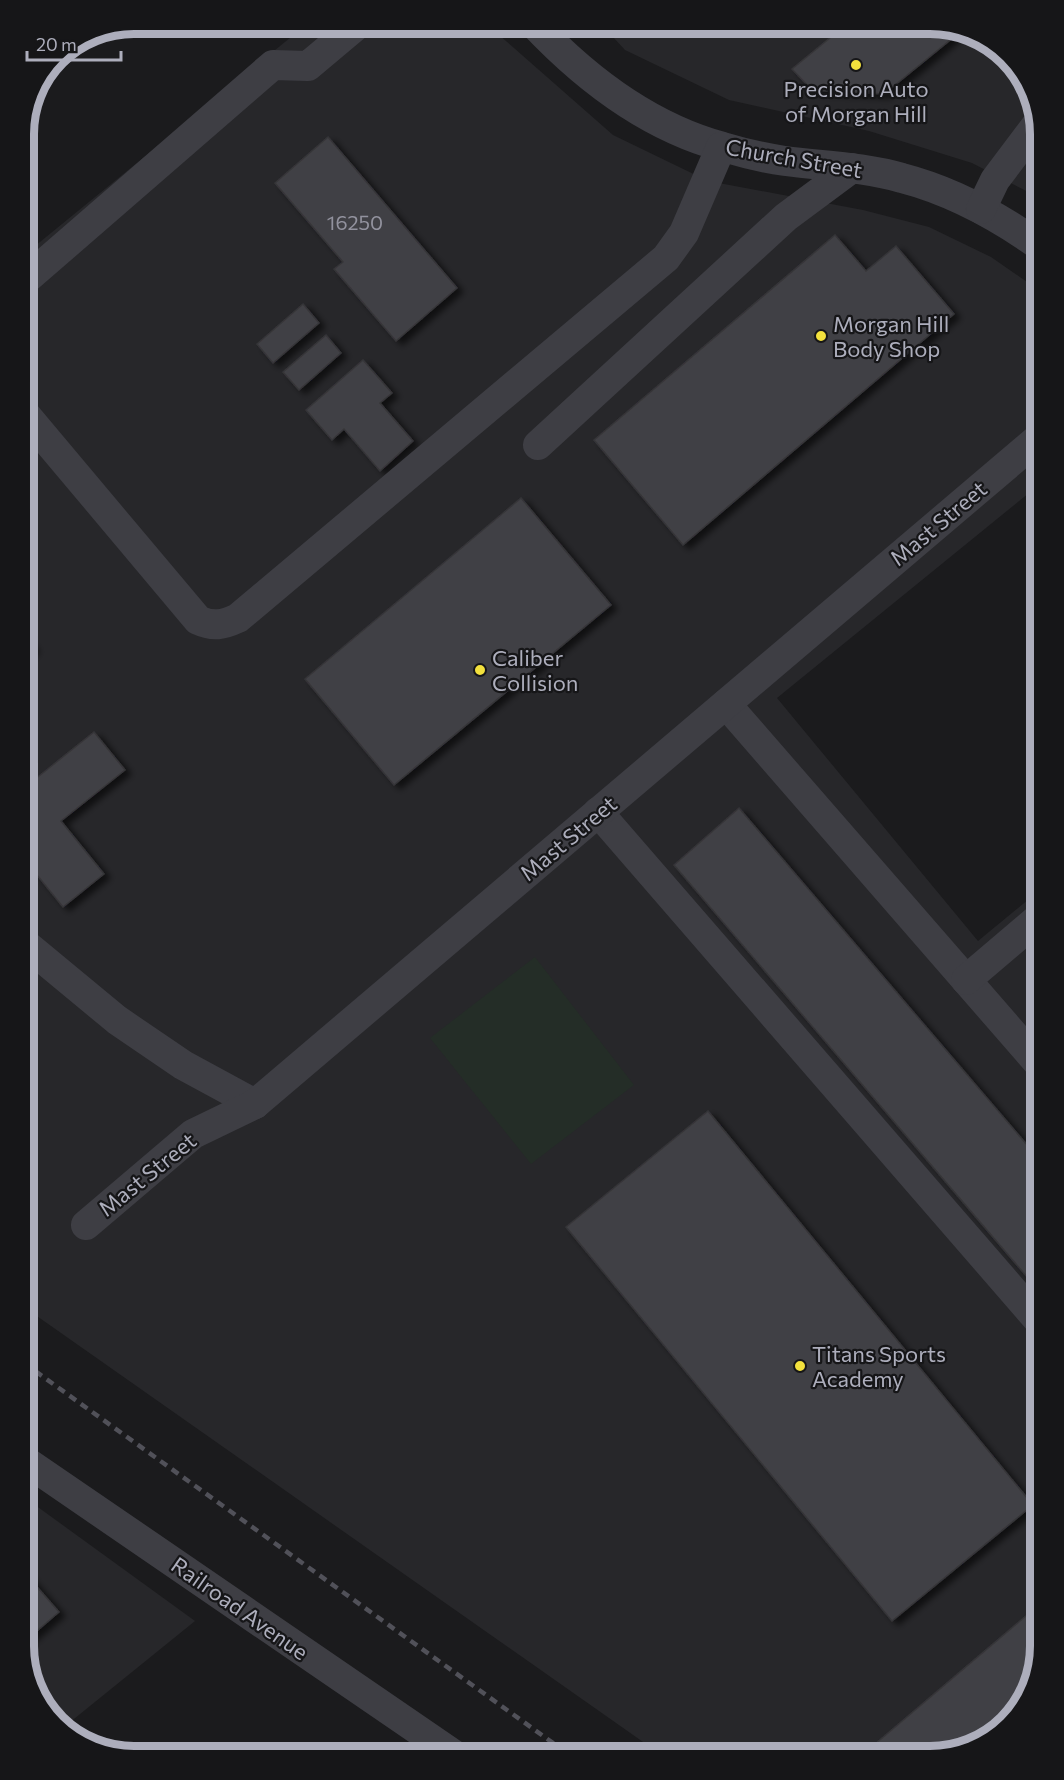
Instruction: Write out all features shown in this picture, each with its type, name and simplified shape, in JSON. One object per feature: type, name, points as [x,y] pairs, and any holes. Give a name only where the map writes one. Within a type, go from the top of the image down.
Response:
[{"type":"street","points":[[35,272],[273,65],[308,66],[346,34]]},
{"type":"street","name":"Church Street","points":[[544,35],[600,85],[645,115],[721,147],[783,160],[852,168],[902,177],[958,197],[1012,226],[1030,239]]},
{"type":"street","points":[[981,209],[995,180],[1030,134]]},
{"type":"street","points":[[35,426],[198,620],[209,625],[225,625],[238,618],[666,258],[684,233],[721,147]]},
{"type":"street","points":[[538,445],[786,217],[852,168]]},
{"type":"street","name":"Mast Street","points":[[86,1225],[193,1134],[255,1104],[1030,446]]},
{"type":"street","points":[[726,704],[1030,1054]]},
{"type":"street","points":[[598,812],[1030,1310]]},
{"type":"street","points":[[966,980],[1030,926]]},
{"type":"street","points":[[34,952],[117,1020],[183,1065],[255,1104]]},
{"type":"street","name":"Railroad Avenue","points":[[34,1467],[441,1745]]},
{"type":"shaded area","points":[[295,34],[499,34],[613,135],[708,181],[863,210],[929,227],[991,257],[1030,284],[1030,492],[777,698],[978,941],[1030,898],[1030,1646],[1026,1672],[1016,1696],[1005,1712],[985,1729],[956,1742],[930,1746],[648,1746],[34,1314],[35,246]]},
{"type":"shaded area","points":[[611,35],[937,35],[962,40],[996,59],[1005,68],[1019,90],[1029,121],[1030,193],[972,163],[869,131],[729,100],[625,50]]},
{"type":"shaded area","points":[[535,957],[634,1085],[531,1164],[430,1038]]},
{"type":"shaded area","points":[[34,1504],[195,1621],[70,1722],[51,1701],[38,1672],[35,1659]]},
{"type":"building","points":[[834,35],[937,35],[953,37],[884,94],[812,90],[792,69]]},
{"type":"building","points":[[328,137],[457,288],[396,341],[334,269],[343,262],[275,183]]},
{"type":"building","points":[[835,235],[866,271],[896,246],[954,314],[683,545],[594,440]]},
{"type":"building","points":[[303,304],[319,323],[273,363],[257,344]]},
{"type":"building","points":[[326,335],[341,353],[299,390],[283,372]]},
{"type":"building","points":[[363,360],[392,393],[380,403],[413,441],[380,471],[344,429],[332,440],[306,410]]},
{"type":"building","points":[[521,498],[611,605],[394,785],[305,679]]},
{"type":"building","points":[[94,732],[125,770],[61,821],[104,874],[63,907],[35,872],[35,780]]},
{"type":"building","points":[[739,808],[1030,1148],[1030,1280],[674,865]]},
{"type":"building","name":"Titans Sports Academy","points":[[708,1111],[1030,1501],[1030,1507],[892,1621],[566,1227]]},
{"type":"building","points":[[34,1583],[59,1612],[34,1633]]},
{"type":"building","points":[[1030,1612],[1030,1646],[1026,1672],[1016,1696],[996,1721],[974,1735],[943,1745],[873,1746]]},
{"type":"railway","points":[[34,1370],[556,1746]]},
{"type":"place","name":"Precision Auto of Morgan Hill","points":[[856,65]]},
{"type":"place","name":"Morgan Hill Body Shop","points":[[821,336]]},
{"type":"place","name":"Caliber Collision","points":[[480,670]]},
{"type":"place","name":"Titans Sports Academy","points":[[800,1366]]}]
